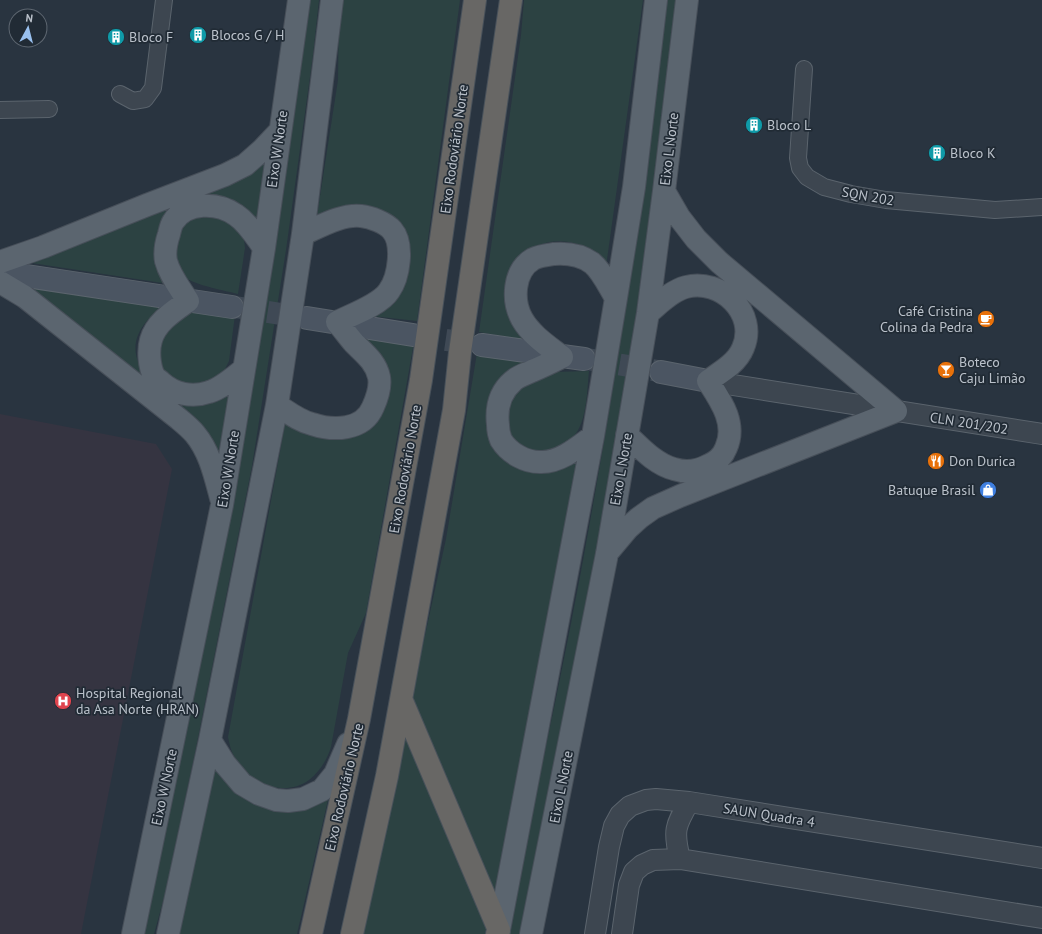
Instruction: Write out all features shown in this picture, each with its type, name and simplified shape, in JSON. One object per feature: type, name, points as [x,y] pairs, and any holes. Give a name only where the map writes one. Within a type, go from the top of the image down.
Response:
[{"type":"highway","name":"Eixo Rodoviário Norte","points":[[311,934],[359,719],[421,380],[475,0]]},
{"type":"highway","points":[[352,934],[402,701],[454,410],[460,352],[511,0]]},
{"type":"highway","points":[[402,701],[498,932]]},
{"type":"main road","name":"Eixo W Norte","points":[[133,934],[222,505],[264,248],[299,0]]},
{"type":"main road","points":[[168,934],[210,740],[277,405],[303,234],[332,0]]},
{"type":"main road","points":[[498,932],[593,436],[634,187],[656,0]]},
{"type":"main road","name":"Eixo L Norte","points":[[531,934],[607,554],[648,313],[687,0]]},
{"type":"main road","points":[[0,262],[43,247],[225,175],[245,165],[280,131]]},
{"type":"main road","points":[[607,554],[628,528],[653,508],[896,411],[720,262],[696,239],[679,217],[664,191]]},
{"type":"main road","points":[[188,301],[169,271],[166,259],[165,246],[168,235],[173,222],[180,214],[193,207],[210,205],[220,207],[236,215],[250,228],[264,248]]},
{"type":"main road","points":[[303,234],[347,217],[362,216],[379,222],[392,230],[396,238],[399,250],[398,269],[389,292],[379,301],[337,322]]},
{"type":"main road","points":[[562,357],[536,337],[522,320],[515,293],[517,279],[522,269],[533,259],[545,255],[563,253],[579,256],[592,263],[603,276],[616,298]]},
{"type":"main road","points":[[0,272],[232,307]]},
{"type":"main road","points":[[0,282],[25,297],[179,419],[195,435],[206,452],[214,471],[222,505]]},
{"type":"main road","points":[[648,313],[670,295],[684,288],[697,285],[709,286],[732,298],[744,317],[747,328],[745,343],[736,360],[708,381]]},
{"type":"main road","points":[[188,301],[169,314],[159,325],[151,339],[150,366],[154,376],[164,385],[179,393],[192,395],[210,392],[224,384],[244,369]]},
{"type":"main road","points":[[307,318],[413,334]]},
{"type":"main road","points":[[277,405],[311,424],[338,428],[351,427],[360,422],[372,410],[379,386],[379,377],[375,367],[367,355],[337,322]]},
{"type":"main road","points":[[482,345],[584,359]]},
{"type":"main road","points":[[562,357],[514,380],[505,390],[499,400],[497,413],[500,438],[508,448],[519,456],[531,462],[543,462],[557,459],[593,436]]},
{"type":"main road","points":[[627,435],[646,454],[673,469],[687,472],[699,470],[714,463],[724,453],[729,441],[730,431],[728,418],[721,402],[708,381],[661,372]]},
{"type":"main road","points":[[210,740],[225,764],[242,784],[259,794],[276,800],[288,802],[302,799],[322,790],[335,774],[359,719]]},
{"type":"street","points":[[120,94],[133,101],[145,99],[153,88],[164,0]]},
{"type":"street","name":"SQN 202","points":[[804,69],[798,158],[800,168],[807,177],[824,187],[886,200],[995,210],[1042,207]]},
{"type":"street","points":[[0,110],[49,109]]},
{"type":"street","name":"CLN 201/202","points":[[708,381],[1042,434]]},
{"type":"street","name":"SAUN Quadra 4","points":[[595,934],[609,847],[614,826],[620,815],[630,806],[646,800],[656,799],[689,802],[1042,858]]},
{"type":"street","points":[[680,859],[676,844],[678,821],[689,802]]},
{"type":"street","points":[[622,934],[629,885],[634,872],[642,865],[653,860],[680,859],[1042,918]]},
{"type":"shaded area","name":"Hospital Regional da Asa Norte (HRAN)","points":[[0,414],[156,444],[172,469],[81,934],[0,934]]},
{"type":"green space","points":[[308,0],[319,0],[313,55],[286,250],[252,466],[195,753],[165,894],[154,934],[140,934]]},
{"type":"green space","points":[[339,0],[460,0],[417,321],[362,315],[388,301],[390,225],[316,222],[338,80]]},
{"type":"green space","points":[[524,0],[643,0],[606,267],[583,246],[571,242],[557,241],[539,246],[516,267],[535,342],[479,332],[521,35]]},
{"type":"green space","points":[[667,0],[678,0],[643,276],[613,467],[520,934],[504,934],[552,720],[604,442],[642,190]]},
{"type":"green space","points":[[268,149],[257,232],[185,201],[169,284],[25,262]]},
{"type":"green space","points":[[188,216],[230,217],[244,239],[245,248],[238,294],[193,282],[185,278],[175,268],[171,236]]},
{"type":"green space","points":[[22,281],[167,303],[152,315],[141,330],[137,338],[136,356],[146,375],[158,388],[233,380],[219,464]]},
{"type":"green space","points":[[189,311],[235,315],[229,361],[223,373],[215,379],[199,386],[173,383],[153,361],[157,335]]},
{"type":"green space","points":[[361,338],[414,342],[366,613],[348,653],[331,747],[325,761],[317,773],[309,780],[298,786],[287,788],[275,787],[264,784],[245,771],[232,752],[228,737],[287,413],[330,434],[385,395]]},
{"type":"green space","points":[[477,353],[528,360],[510,371],[493,392],[487,414],[488,429],[506,452],[578,455],[524,755],[485,934],[360,934],[446,539]]},
{"type":"green space","points":[[589,371],[586,406],[579,428],[573,437],[565,444],[541,453],[536,453],[516,446],[502,418],[515,388],[553,372]]},
{"type":"green space","points":[[214,758],[246,798],[331,787],[297,934],[174,934]]},
{"type":"tunnel","points":[[235,307],[307,318]]},
{"type":"tunnel","points":[[413,335],[481,345]]},
{"type":"tunnel","points":[[587,359],[658,371]]},
{"type":"place","name":"Blocos G / H","points":[[198,35]]},
{"type":"place","name":"Bloco F","points":[[116,37]]},
{"type":"place","name":"Bloco L","points":[[754,125]]},
{"type":"place","name":"Bloco K","points":[[937,153]]},
{"type":"place","name":"Café Cristina Colina da Pedra","points":[[986,319]]},
{"type":"place","name":"Boteco Caju Limão","points":[[946,370]]},
{"type":"place","name":"Don Durica","points":[[936,461]]},
{"type":"place","name":"Batuque Brasil","points":[[988,490]]},
{"type":"place","name":"Hospital Regional da Asa Norte (HRAN)","points":[[63,701]]}]
